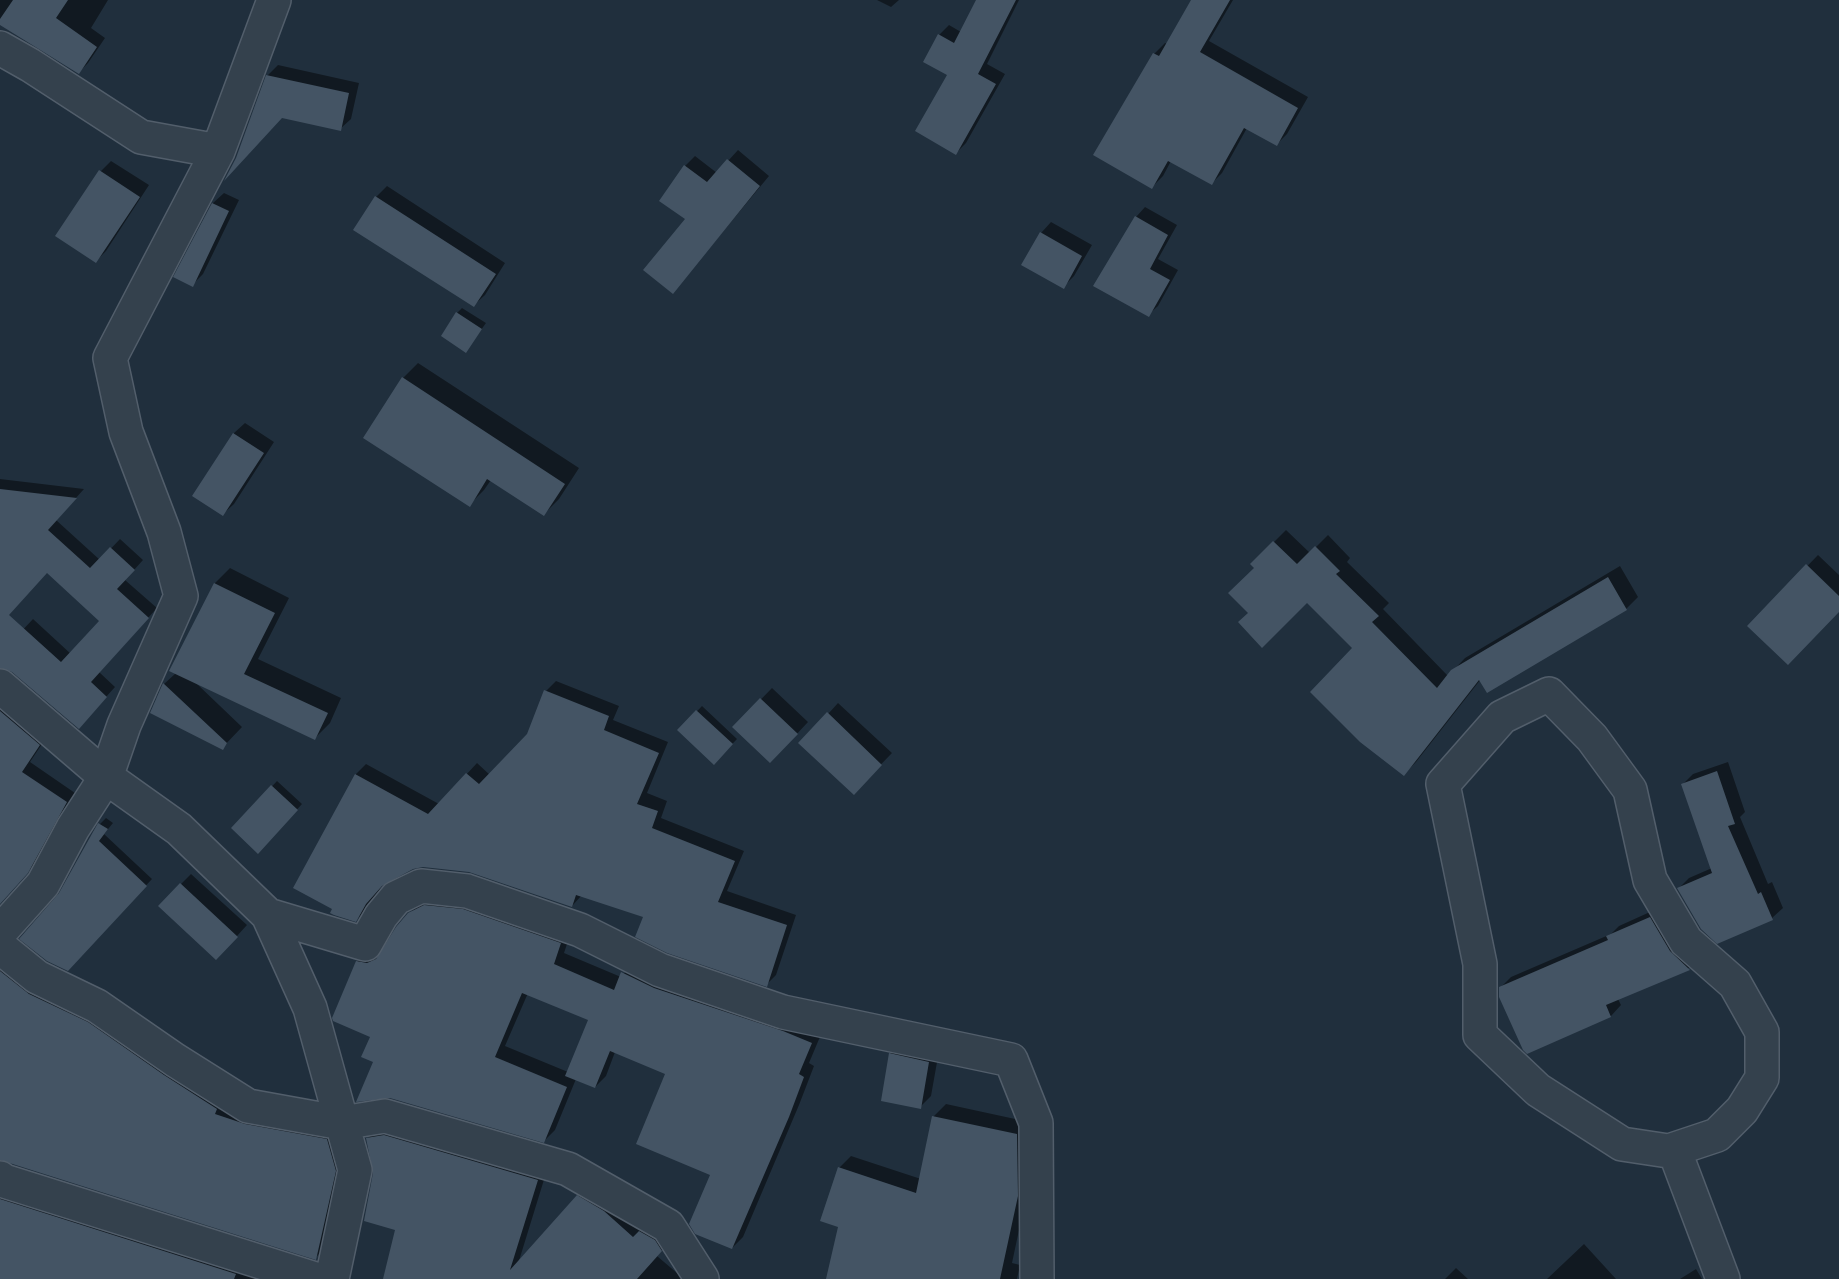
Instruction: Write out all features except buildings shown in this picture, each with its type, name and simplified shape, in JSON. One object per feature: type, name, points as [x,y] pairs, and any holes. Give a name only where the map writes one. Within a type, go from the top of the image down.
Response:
[{"type":"street","points":[[0,932],[43,884],[73,828],[106,777],[124,725],[181,596],[164,532],[126,432],[110,358],[218,152],[274,0]]},
{"type":"street","points":[[0,48],[141,137],[218,152]]},
{"type":"street","points":[[0,686],[106,777],[179,829],[268,915],[310,1008],[355,1170],[332,1279]]},
{"type":"street","points":[[1669,1151],[1717,1135],[1742,1110],[1762,1078],[1762,1032],[1735,984],[1686,941],[1650,880],[1630,790],[1592,738],[1549,694],[1502,717],[1443,784],[1480,964],[1480,1035],[1538,1090],[1622,1144],[1675,1152],[1723,1279]]},
{"type":"street","points":[[268,915],[365,944],[381,916],[396,898],[421,886],[467,891],[580,930],[660,970],[783,1012],[1011,1060],[1036,1123],[1037,1279]]},
{"type":"street","points":[[0,947],[37,977],[97,1006],[175,1060],[248,1106],[342,1123],[385,1116],[568,1169],[668,1226],[702,1279]]},
{"type":"street","points":[[0,1178],[315,1279]]}]
